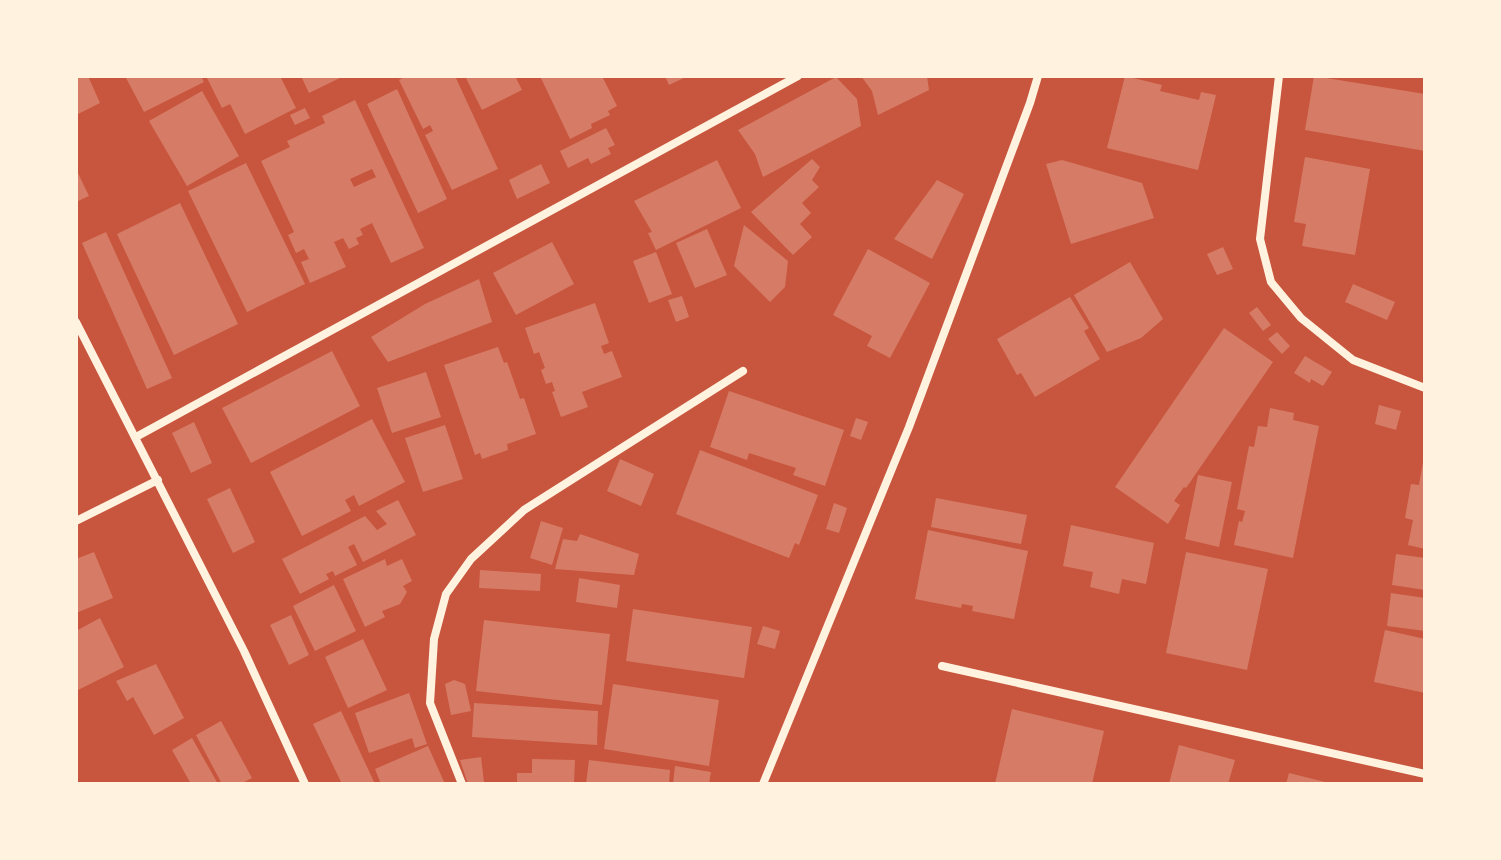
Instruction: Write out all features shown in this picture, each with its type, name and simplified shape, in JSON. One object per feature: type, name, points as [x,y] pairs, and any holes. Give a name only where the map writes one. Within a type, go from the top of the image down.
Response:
[{"type":"street","points":[[136,437],[798,76]]},
{"type":"street","points":[[774,784],[763,782],[909,427],[1038,76]]},
{"type":"street","points":[[1279,76],[1260,239],[1271,282],[1301,318],[1353,360],[1425,388]]},
{"type":"street","points":[[76,322],[244,651],[305,784]]},
{"type":"street","points":[[462,784],[430,703],[434,639],[446,594],[471,559],[524,510],[743,371]]},
{"type":"street","points":[[76,521],[158,480]]},
{"type":"street","points":[[942,666],[1425,774]]},
{"type":"building","points":[[76,76],[88,76],[100,103],[76,115]]},
{"type":"building","points":[[125,76],[201,76],[204,82],[144,112]]},
{"type":"building","points":[[206,76],[280,76],[296,108],[245,134],[230,104],[222,108]]},
{"type":"building","points":[[301,76],[344,76],[309,93]]},
{"type":"building","points":[[406,76],[455,76],[498,169],[452,190],[425,135],[433,131],[430,125],[423,129],[399,80]]},
{"type":"building","points":[[465,76],[515,76],[522,90],[482,110]]},
{"type":"building","points":[[540,76],[602,76],[617,106],[608,111],[610,115],[591,124],[592,128],[570,139]]},
{"type":"building","points":[[665,76],[688,76],[669,85]]},
{"type":"building","points":[[861,76],[927,76],[929,90],[878,115],[872,91]]},
{"type":"building","points":[[1125,76],[1162,85],[1160,91],[1199,100],[1201,92],[1216,95],[1198,170],[1107,148]]},
{"type":"building","points":[[1314,76],[1425,94],[1425,151],[1305,130]]},
{"type":"building","points":[[836,77],[857,99],[861,126],[763,177],[755,154],[738,130]]},
{"type":"building","points":[[397,89],[447,199],[418,213],[367,104]]},
{"type":"building","points":[[202,91],[239,156],[187,186],[149,121]]},
{"type":"building","points":[[355,100],[424,248],[391,263],[372,223],[360,229],[363,235],[356,238],[359,244],[349,249],[343,238],[334,242],[346,267],[310,283],[301,262],[309,259],[304,249],[296,253],[288,235],[294,232],[261,161],[290,147],[287,141],[325,123],[322,116]],"holes":[[[372,169],[376,177],[354,187],[350,179]]]},
{"type":"building","points":[[305,108],[310,118],[295,125],[290,115]]},
{"type":"building","points":[[606,128],[615,145],[608,148],[611,154],[591,164],[588,158],[568,168],[560,151]]},
{"type":"building","points":[[1305,157],[1370,169],[1355,255],[1302,246],[1306,224],[1294,222]]},
{"type":"building","points":[[812,159],[820,167],[812,180],[819,187],[802,203],[811,213],[800,224],[812,237],[793,255],[751,212]]},
{"type":"building","points":[[717,160],[741,208],[656,250],[648,233],[652,232],[634,201]]},
{"type":"building","points":[[1062,160],[1142,183],[1154,218],[1071,244],[1046,164]]},
{"type":"building","points":[[246,163],[305,284],[247,312],[188,191]]},
{"type":"building","points":[[541,164],[550,183],[517,199],[509,180]]},
{"type":"building","points":[[76,169],[89,196],[76,202]]},
{"type":"building","points":[[937,180],[964,194],[932,259],[894,239]]},
{"type":"building","points":[[180,203],[238,324],[174,355],[117,234]]},
{"type":"building","points":[[744,225],[788,261],[785,287],[770,302],[734,266]]},
{"type":"building","points":[[707,229],[727,275],[695,288],[676,243]]},
{"type":"building","points":[[106,232],[172,378],[147,389],[82,243]]},
{"type":"building","points":[[552,242],[574,284],[516,315],[493,273]]},
{"type":"building","points":[[1223,247],[1233,269],[1217,275],[1207,254]]},
{"type":"building","points":[[868,249],[930,283],[890,358],[867,346],[872,336],[833,315]]},
{"type":"building","points":[[656,252],[672,294],[649,303],[633,261]]},
{"type":"building","points":[[1130,262],[1163,319],[1141,338],[1107,352],[1074,295]]},
{"type":"building","points":[[479,279],[492,322],[388,362],[371,337],[425,304]]},
{"type":"building","points":[[1353,284],[1395,302],[1387,320],[1345,302]]},
{"type":"building","points":[[682,296],[689,317],[676,322],[668,300]]},
{"type":"building","points":[[1070,297],[1089,328],[1084,331],[1100,359],[1035,397],[1021,373],[1017,375],[997,339]]},
{"type":"building","points":[[595,303],[609,343],[601,346],[604,354],[612,351],[622,377],[582,392],[588,407],[561,417],[552,392],[555,391],[552,382],[546,384],[541,370],[545,368],[539,352],[534,354],[525,328]]},
{"type":"building","points":[[1257,307],[1271,325],[1263,331],[1249,313]]},
{"type":"building","points":[[1224,328],[1273,362],[1174,501],[1180,505],[1168,524],[1115,487]]},
{"type":"building","points":[[1277,332],[1290,346],[1282,354],[1268,339]]},
{"type":"building","points":[[498,347],[504,363],[507,362],[520,399],[524,398],[536,434],[507,444],[508,450],[482,459],[480,453],[475,455],[444,365]]},
{"type":"building","points":[[332,351],[360,406],[251,463],[222,408]]},
{"type":"building","points":[[1305,356],[1332,372],[1323,386],[1311,379],[1310,383],[1294,373]]},
{"type":"building","points":[[426,372],[441,417],[392,433],[377,388]]},
{"type":"building","points":[[729,391],[844,430],[825,486],[793,475],[796,468],[749,453],[747,460],[710,447]]},
{"type":"building","points":[[1379,405],[1401,411],[1396,430],[1375,424]]},
{"type":"building","points":[[1270,408],[1294,413],[1293,420],[1319,426],[1293,558],[1234,545],[1239,521],[1242,522],[1245,511],[1237,509],[1249,446],[1254,447],[1258,426],[1267,427]]},
{"type":"building","points":[[856,418],[868,422],[861,440],[850,436]]},
{"type":"building","points":[[372,419],[405,482],[359,506],[354,495],[345,500],[351,511],[302,536],[270,472]]},
{"type":"building","points":[[194,422],[212,463],[191,473],[172,433]]},
{"type":"building","points":[[445,425],[463,479],[423,492],[405,438]]},
{"type":"building","points":[[700,450],[818,495],[799,545],[795,543],[789,558],[676,514]]},
{"type":"building","points":[[620,459],[654,474],[641,506],[607,491]]},
{"type":"building","points":[[1423,462],[1425,549],[1408,545],[1413,520],[1405,518],[1411,484],[1419,485]]},
{"type":"building","points":[[1198,475],[1232,482],[1219,547],[1185,539]]},
{"type":"building","points":[[230,488],[255,542],[233,553],[207,499]]},
{"type":"building","points":[[936,498],[1027,515],[1021,544],[931,527]]},
{"type":"building","points":[[398,500],[416,535],[363,562],[354,544],[348,547],[357,565],[335,576],[333,571],[326,574],[329,579],[300,594],[282,559],[365,516],[377,530],[387,524],[376,511]]},
{"type":"building","points":[[834,503],[847,508],[839,533],[826,529]]},
{"type":"building","points":[[541,521],[563,528],[552,565],[530,558]]},
{"type":"building","points":[[1071,525],[1154,543],[1146,584],[1122,579],[1119,594],[1090,587],[1093,572],[1063,566]]},
{"type":"building","points":[[928,530],[1028,551],[1014,619],[972,611],[973,606],[962,604],[961,608],[915,599]]},
{"type":"building","points":[[580,534],[639,554],[634,575],[555,569],[563,539],[577,541]]},
{"type":"building","points":[[94,552],[113,598],[76,613],[76,559]]},
{"type":"building","points":[[1186,552],[1268,569],[1247,670],[1166,653]]},
{"type":"building","points":[[1396,554],[1425,558],[1425,590],[1392,585]]},
{"type":"building","points":[[385,559],[387,566],[402,559],[412,581],[403,586],[407,592],[400,604],[382,611],[385,617],[365,627],[343,579]]},
{"type":"building","points":[[480,570],[541,574],[540,591],[479,588]]},
{"type":"building","points":[[579,578],[620,585],[617,608],[576,602]]},
{"type":"building","points":[[334,585],[356,631],[315,651],[293,606]]},
{"type":"building","points":[[1391,593],[1425,598],[1425,631],[1387,626]]},
{"type":"building","points":[[633,609],[752,627],[744,678],[626,661]]},
{"type":"building","points":[[291,615],[309,655],[289,665],[270,625]]},
{"type":"building","points":[[100,618],[124,667],[76,691],[76,631]]},
{"type":"building","points":[[484,620],[610,634],[602,705],[476,691]]},
{"type":"building","points":[[763,626],[780,631],[775,649],[757,644]]},
{"type":"building","points":[[1385,630],[1425,639],[1425,693],[1374,682]]},
{"type":"building","points":[[363,639],[387,690],[348,708],[325,657]]},
{"type":"building","points":[[156,664],[184,718],[154,735],[133,697],[127,701],[116,681]]},
{"type":"building","points":[[454,680],[465,684],[471,711],[451,715],[445,684]]},
{"type":"building","points":[[613,684],[719,700],[709,766],[604,749]]},
{"type":"building","points":[[409,693],[427,744],[415,748],[412,738],[369,753],[355,713]]},
{"type":"building","points":[[474,703],[598,711],[597,745],[472,737]]},
{"type":"building","points":[[1012,709],[1104,731],[1092,784],[995,784]]},
{"type":"building","points":[[341,711],[375,784],[342,784],[313,724]]},
{"type":"building","points":[[221,721],[252,778],[240,784],[222,784],[196,735]]},
{"type":"building","points":[[192,738],[218,784],[191,784],[172,750]]},
{"type":"building","points":[[1179,745],[1235,760],[1228,784],[1169,784]]},
{"type":"building","points":[[428,746],[445,784],[381,784],[375,769]]},
{"type":"building","points":[[481,757],[484,782],[468,784],[460,760]]},
{"type":"building","points":[[532,759],[575,760],[574,784],[517,784],[517,773],[532,773]]},
{"type":"building","points":[[589,760],[670,770],[669,784],[586,784]]},
{"type":"building","points":[[675,766],[711,772],[709,784],[673,784]]},
{"type":"building","points":[[1289,773],[1329,783],[1329,784],[1286,784]]}]
